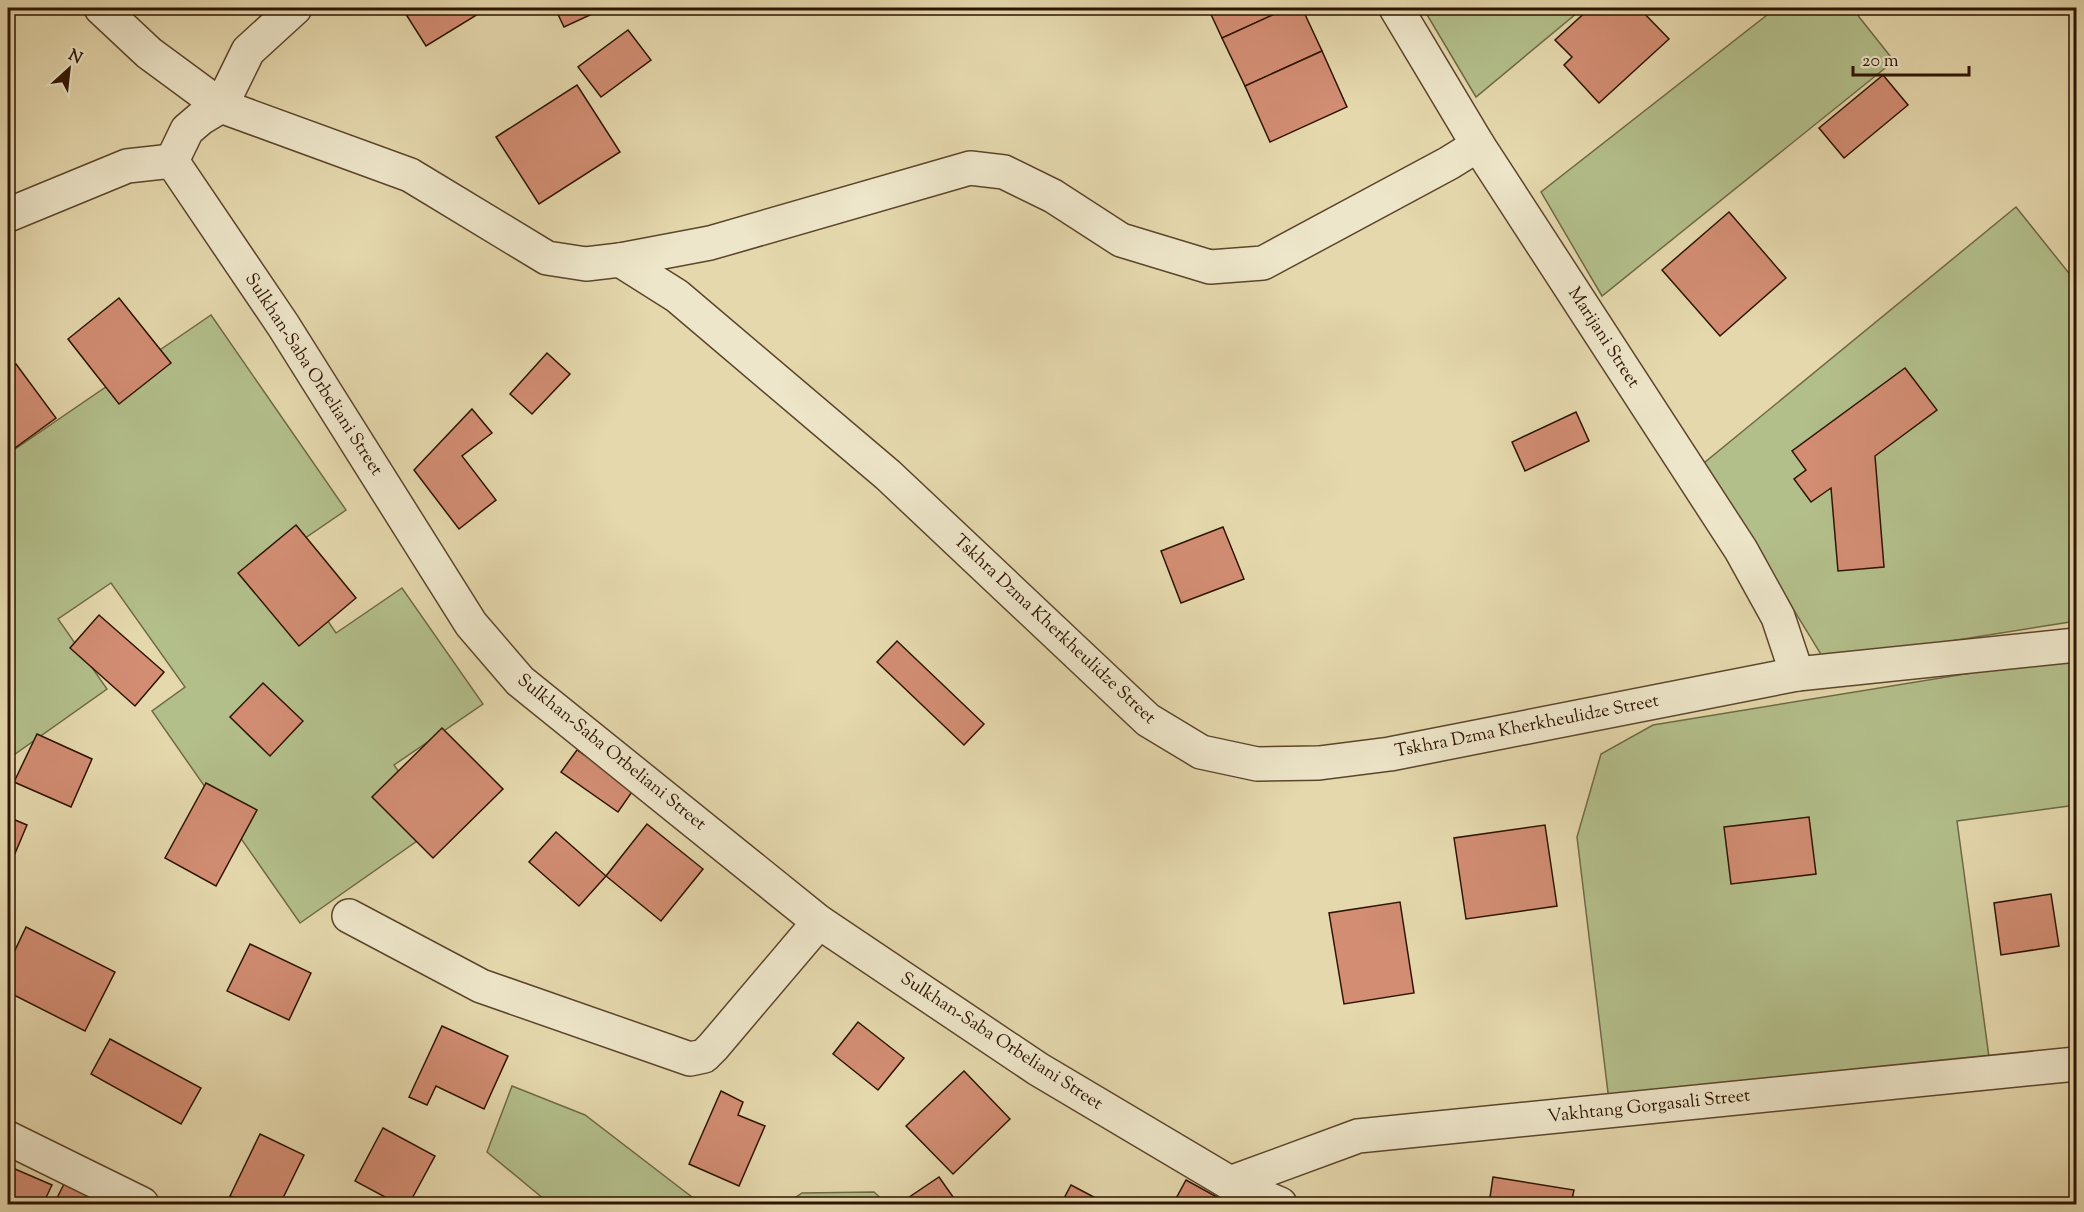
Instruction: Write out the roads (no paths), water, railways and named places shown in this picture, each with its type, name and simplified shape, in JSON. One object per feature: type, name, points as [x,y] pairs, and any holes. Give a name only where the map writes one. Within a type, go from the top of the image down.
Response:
[{"type":"street","points":[[100,8],[150,53],[221,106],[410,175],[547,258],[586,264],[710,243],[970,168],[1004,172],[1053,196],[1122,240],[1210,267],[1263,263],[1449,163],[1478,145]]},
{"type":"street","points":[[8,215],[127,166],[172,161],[187,130],[221,106],[248,51],[295,8]]},
{"type":"street","name":"Marijani Street","points":[[1396,8],[1478,145],[1741,550],[1778,617],[1797,674]]},
{"type":"street","name":"Sulkhan-Saba Orbeliani Street","points":[[172,161],[283,325],[471,624],[519,681],[819,922],[1038,1069],[1230,1183],[1280,1204]]},
{"type":"street","name":"Tskhra Dzma Kherkheulidze Street","points":[[620,260],[677,296],[888,475],[1148,720],[1201,752],[1257,764],[1318,763],[1390,754],[1797,674],[2076,645]]},
{"type":"street","points":[[349,916],[481,986],[690,1059],[704,1056],[713,1047],[819,922]]},
{"type":"street","name":"Vakhtang Gorgasali Street","points":[[1230,1183],[1358,1136],[2076,1064]]},
{"type":"street","points":[[8,1137],[142,1204]]}]
